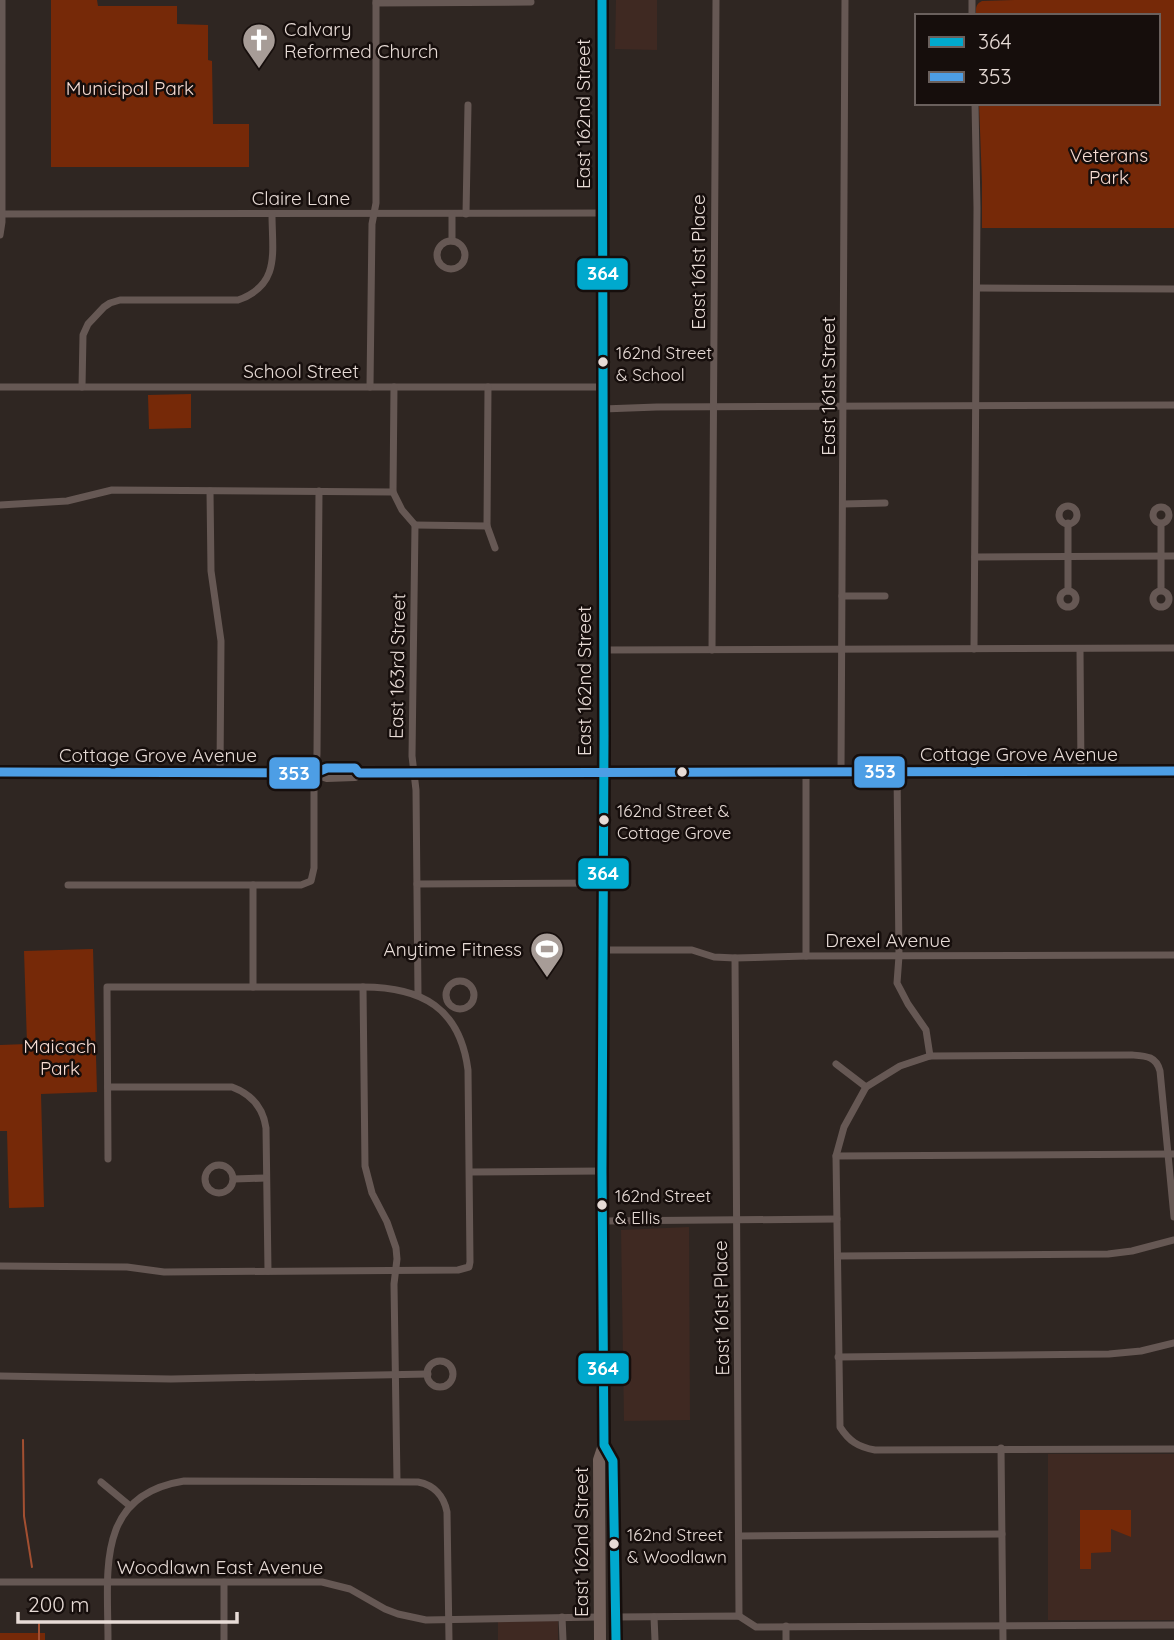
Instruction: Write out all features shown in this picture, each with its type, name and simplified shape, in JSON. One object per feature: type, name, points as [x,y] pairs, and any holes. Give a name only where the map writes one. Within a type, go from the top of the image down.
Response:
[{"type":"main road","name":"East 162nd Street","points":[[600,1640],[599,1461],[604,1445],[602,0]]},
{"type":"main road","name":"East 162nd Street","points":[[604,1445],[613,1461],[616,1640]]},
{"type":"main road","points":[[600,1617],[616,1617]]},
{"type":"street","points":[[0,235],[2,0]]},
{"type":"street","name":"East 161st Place","points":[[712,650],[716,0]]},
{"type":"street","name":"East 161st Street","points":[[841,772],[845,0]]},
{"type":"street","points":[[370,387],[373,214],[376,203],[376,1],[531,2]]},
{"type":"street","points":[[466,214],[468,105]]},
{"type":"street","points":[[974,649],[977,288],[975,105]]},
{"type":"street","name":"Claire Lane","points":[[1,214],[602,213]]},
{"type":"street","points":[[82,387],[83,335],[88,324],[110,303],[120,300],[238,300],[261,288],[272,266],[272,214]]},
{"type":"street","points":[[452,214],[452,241]]},
{"type":"street","points":[[977,288],[1174,289]]},
{"type":"street","name":"School Street","points":[[0,387],[603,387]]},
{"type":"street","points":[[394,387],[393,492],[402,510],[415,525],[487,526]]},
{"type":"street","points":[[488,387],[487,526],[495,548]]},
{"type":"street","points":[[603,409],[1174,405]]},
{"type":"street","points":[[0,505],[67,502],[112,490],[393,492]]},
{"type":"street","points":[[210,491],[211,571],[221,641],[220,772]]},
{"type":"street","points":[[68,885],[301,885],[311,881],[314,868],[317,740],[318,491]]},
{"type":"street","points":[[843,504],[885,503]]},
{"type":"street","points":[[1068,591],[1069,523]]},
{"type":"street","points":[[1161,524],[1161,590]]},
{"type":"street","name":"East 163rd Street","points":[[415,525],[412,756],[416,790],[418,995]]},
{"type":"street","points":[[975,557],[1174,556]]},
{"type":"street","points":[[842,596],[885,596]]},
{"type":"street","points":[[603,650],[1174,648]]},
{"type":"street","points":[[1080,649],[1081,771]]},
{"type":"street","name":"Cottage Grove Avenue","points":[[0,772],[315,773],[327,777],[355,776],[359,773],[1174,771]]},
{"type":"street","points":[[806,772],[806,956]]},
{"type":"street","points":[[897,772],[897,983],[926,1030],[930,1056]]},
{"type":"street","points":[[416,884],[603,883]]},
{"type":"street","points":[[253,885],[253,986]]},
{"type":"street","name":"Drexel Avenue","points":[[603,950],[692,950],[714,957],[735,958],[1174,956]]},
{"type":"street","name":"East 161st Place","points":[[735,958],[739,1616]]},
{"type":"street","points":[[363,986],[365,1166],[372,1193],[393,1234],[396,1248],[394,1284],[397,1481]]},
{"type":"street","points":[[0,1266],[127,1267],[164,1272],[458,1270],[469,1267],[471,1255],[467,1056],[456,1031],[443,1012],[418,995],[392,988],[363,986],[107,987],[108,1159]]},
{"type":"street","points":[[443,1012],[450,1004]]},
{"type":"street","points":[[1174,1217],[1160,1071],[1153,1058],[1132,1055],[930,1056],[900,1066],[866,1087],[844,1127],[836,1156],[840,1427],[849,1440],[875,1450],[1174,1449]]},
{"type":"street","points":[[836,1064],[866,1087]]},
{"type":"street","points":[[108,1087],[232,1087],[253,1100],[264,1118],[268,1271]]},
{"type":"street","points":[[836,1156],[1170,1154]]},
{"type":"street","points":[[219,1164],[228,1167],[234,1179],[230,1188],[217,1193],[209,1188],[205,1179],[211,1167],[219,1164]]},
{"type":"street","points":[[470,1172],[602,1171]]},
{"type":"street","points":[[234,1179],[266,1178]]},
{"type":"street","points":[[603,1222],[837,1219]]},
{"type":"street","points":[[838,1256],[1108,1254],[1174,1240]]},
{"type":"street","points":[[838,1357],[1109,1354],[1141,1351],[1174,1343]]},
{"type":"street","points":[[0,1376],[171,1379],[428,1374]]},
{"type":"street","points":[[1002,1448],[1003,1640]]},
{"type":"street","points":[[108,1640],[107,1582],[112,1537],[130,1506],[160,1487],[184,1481],[397,1481],[426,1483],[438,1493],[446,1506],[449,1640]]},
{"type":"street","points":[[102,1482],[130,1506]]},
{"type":"street","points":[[739,1536],[1002,1534]]},
{"type":"street","name":"Woodlawn East Avenue","points":[[0,1582],[321,1582],[350,1589],[398,1614],[426,1620],[600,1617]]},
{"type":"street","points":[[224,1582],[225,1640]]},
{"type":"street","points":[[616,1617],[739,1616],[756,1627],[1174,1625]]},
{"type":"street","points":[[654,1617],[654,1640]]},
{"type":"street","points":[[562,1618],[563,1640]]},
{"type":"street","points":[[786,1626],[786,1640]]},
{"type":"shaded area","points":[[616,0],[657,0],[657,50],[615,49]]},
{"type":"shaded area","points":[[689,1227],[690,1420],[624,1421],[621,1230]]},
{"type":"shaded area","points":[[1048,1454],[1174,1454],[1174,1620],[1048,1620]]},
{"type":"shaded area","points":[[558,1620],[558,1640],[498,1640],[498,1621]]},
{"type":"green space","name":"Municipal Park","points":[[51,0],[97,0],[98,6],[177,6],[177,24],[208,25],[208,60],[212,61],[213,124],[249,124],[249,167],[51,167]]},
{"type":"green space","name":"Veterans Park","points":[[1174,0],[1174,228],[982,228],[979,105],[1160,105],[1160,14],[976,14],[977,5],[982,1]]},
{"type":"green space","points":[[191,394],[191,428],[149,429],[148,395]]},
{"type":"green space","name":"Maicach Park","points":[[93,949],[97,1092],[41,1094],[44,1207],[9,1208],[7,1131],[0,1131],[0,1045],[27,1044],[24,951]]},
{"type":"green space","points":[[1080,1510],[1131,1510],[1131,1537],[1111,1529],[1111,1552],[1091,1553],[1091,1569],[1080,1569]]},
{"type":"green space","points":[[0,1633],[45,1633],[45,1640],[0,1640]]},
{"type":"waterway","points":[[23,1440],[24,1516],[32,1567]]},
{"type":"waterway","points":[[39,1624],[39,1640]]},
{"type":"transit line","name":"364","points":[[602,0],[604,1445],[613,1461],[616,1640]]},
{"type":"transit line","name":"353","points":[[0,772],[315,773],[327,768],[355,768],[359,773],[1174,771]]},
{"type":"place","name":"Calvary Reformed Church","points":[[259,70]]},
{"type":"place","name":"162nd Street & School","points":[[603,362]]},
{"type":"place","name":"162nd Street & Cottage Grove","points":[[604,820]]},
{"type":"place","name":"Anytime Fitness","points":[[547,979]]},
{"type":"place","name":"162nd Street & Ellis","points":[[602,1205]]},
{"type":"place","name":"162nd Street & Woodlawn","points":[[614,1544]]}]
